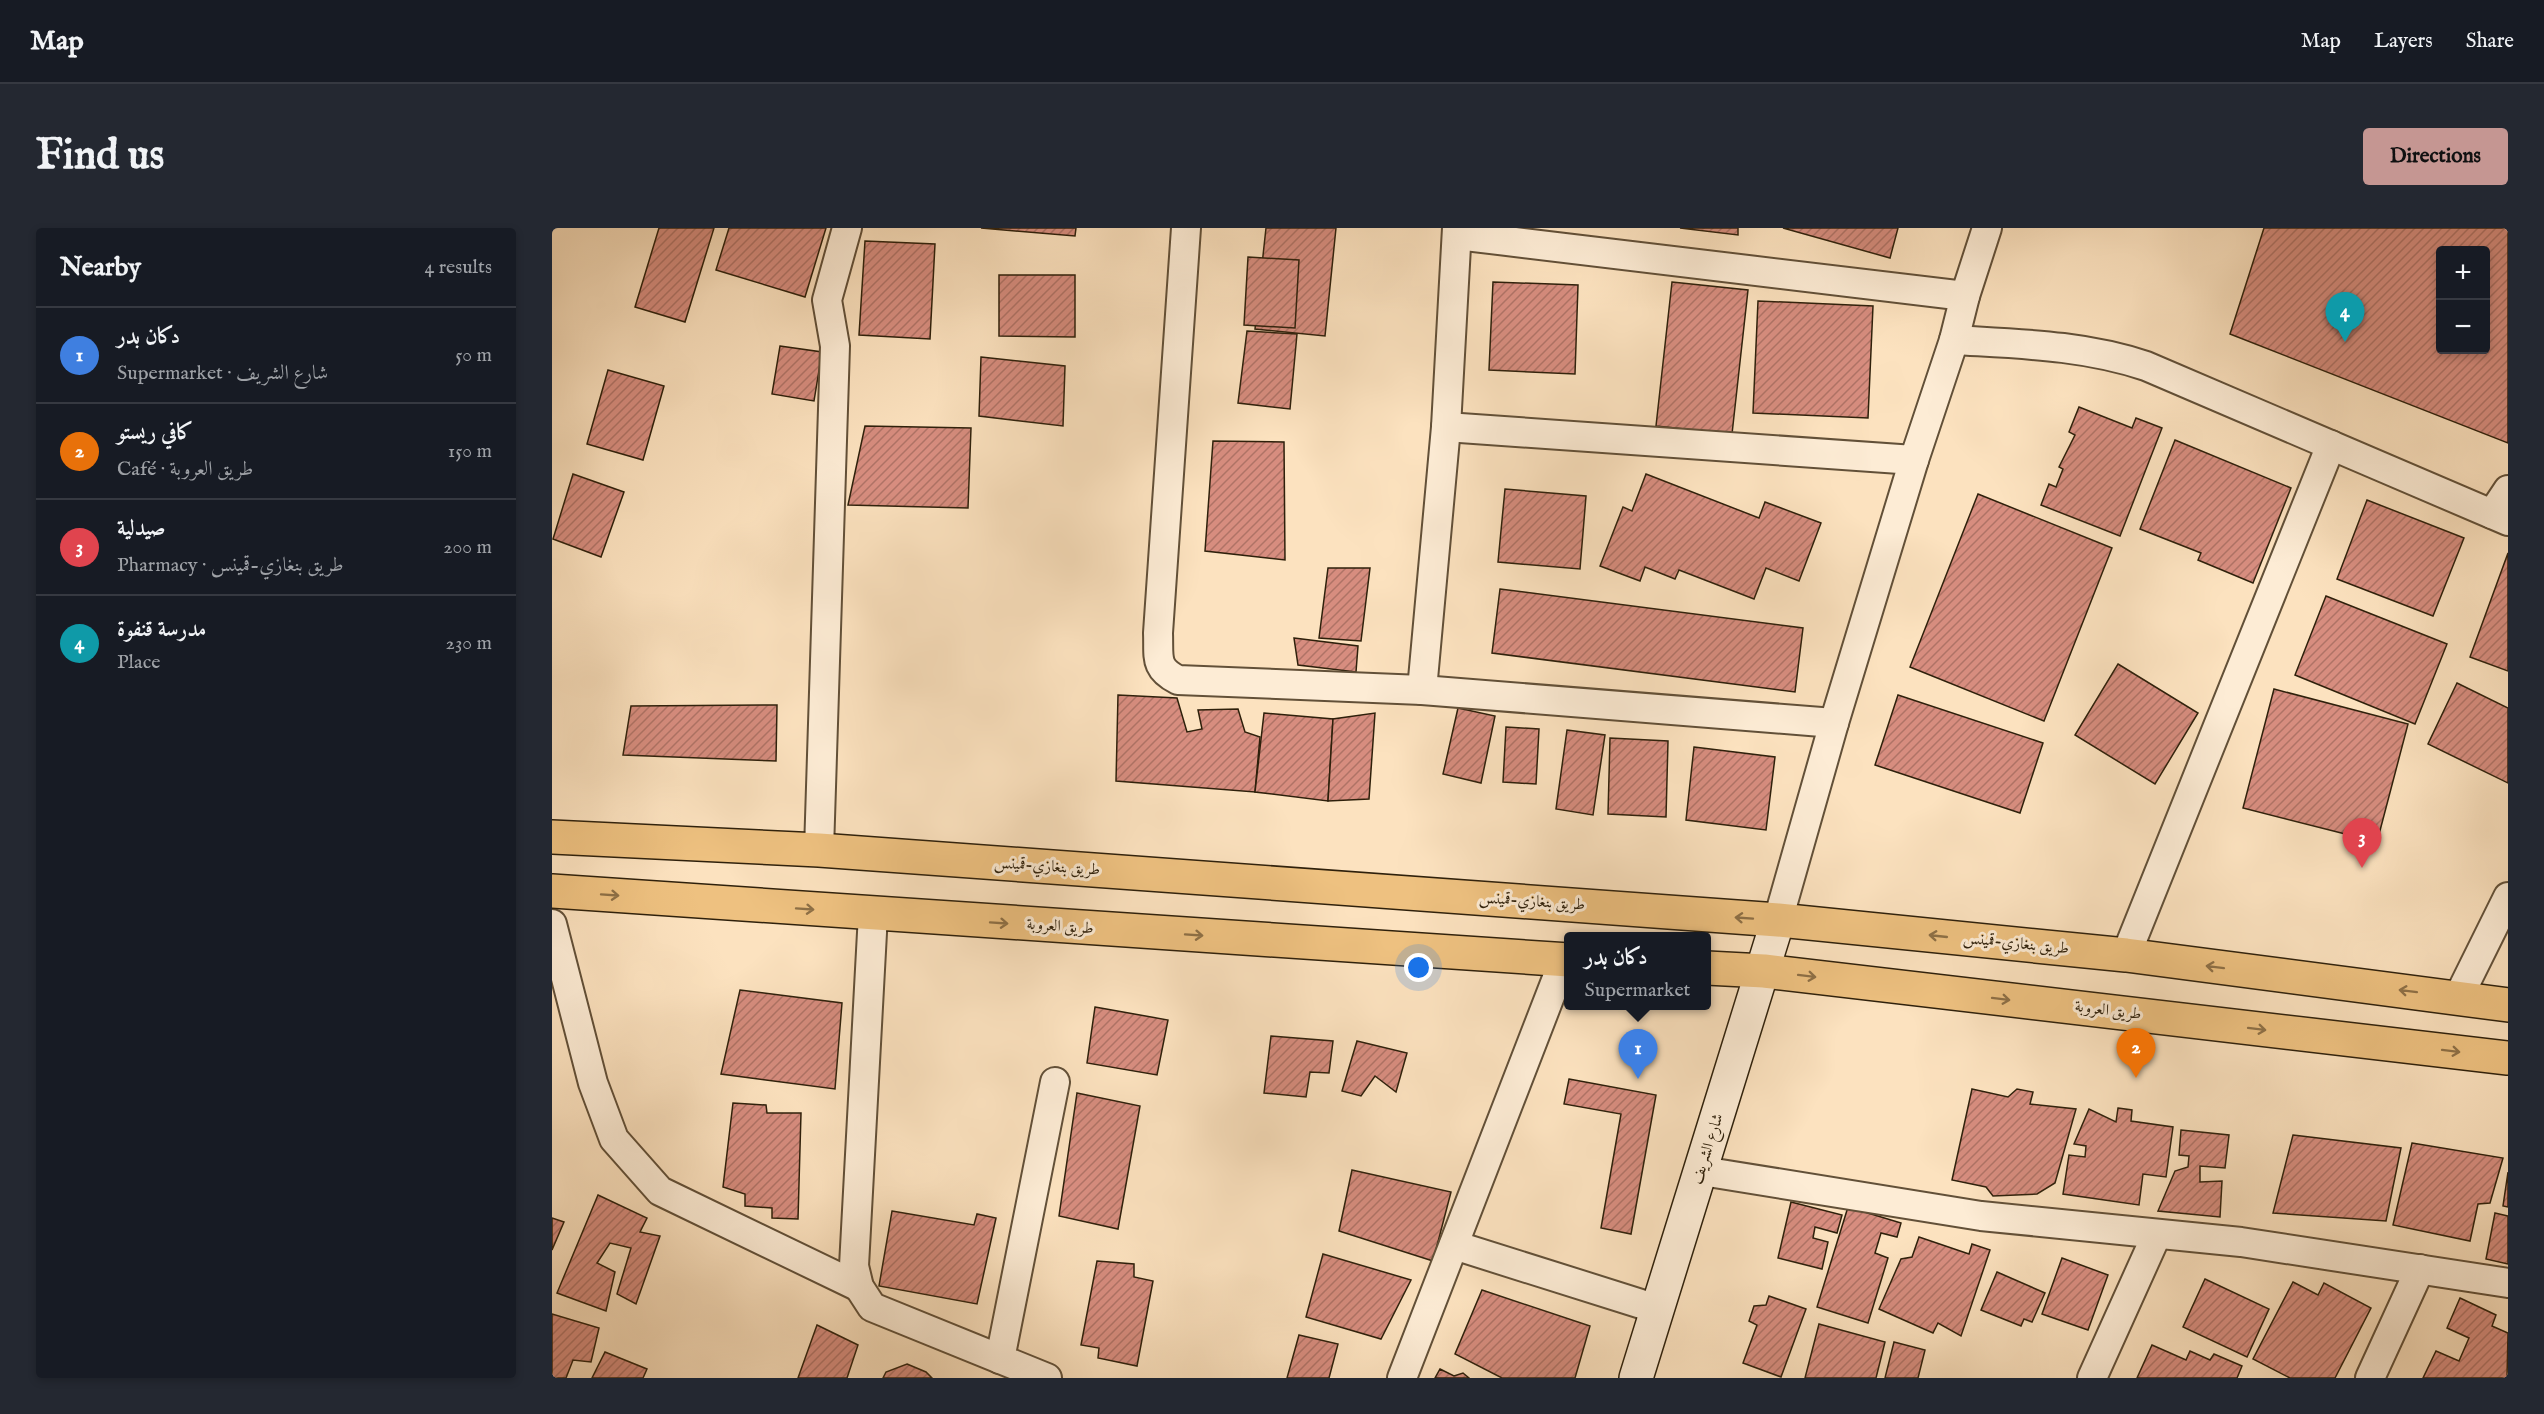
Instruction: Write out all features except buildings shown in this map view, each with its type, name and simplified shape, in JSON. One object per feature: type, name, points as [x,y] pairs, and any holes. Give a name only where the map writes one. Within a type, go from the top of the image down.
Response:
[{"type":"main road","name":"طريق بنغازي-قمينس","points":[[552,837],[819,850],[1778,920],[2126,955],[2508,1005]]},
{"type":"main road","name":"طريق العروبة","points":[[552,891],[1564,960]]},
{"type":"main road","name":"شارع الشريف","points":[[1636,1378],[1778,920]]},
{"type":"main road","name":"طريق العروبة","points":[[1711,968],[1764,971],[2508,1058]]},
{"type":"street","points":[[819,850],[835,346],[827,300],[847,228]]},
{"type":"street","points":[[1186,228],[1158,633],[1159,663],[1165,674],[1179,681],[1422,690],[1834,723]]},
{"type":"street","points":[[1778,920],[1834,723],[1987,228]]},
{"type":"street","points":[[1422,690],[1446,427],[1457,231],[1965,296]]},
{"type":"street","points":[[1954,340],[2060,346],[2108,353],[2146,366],[2500,518],[2508,490]]},
{"type":"street","points":[[1446,427],[1914,460]]},
{"type":"street","points":[[2126,955],[2331,445]]},
{"type":"street","points":[[2458,998],[2508,897]]},
{"type":"street","points":[[873,914],[854,1266],[859,1287],[872,1307],[1047,1378]]},
{"type":"street","points":[[552,924],[593,1083],[614,1138],[660,1191],[859,1287]]},
{"type":"street","points":[[1402,1378],[1564,965]]},
{"type":"street","points":[[1000,1359],[1056,1082]]},
{"type":"street","points":[[1701,1171],[1981,1216],[2241,1242],[2508,1283]]},
{"type":"street","points":[[2092,1378],[2157,1234]]},
{"type":"street","points":[[1454,1245],[1657,1309]]},
{"type":"street","points":[[2370,1378],[2420,1269]]},
{"type":"place","name":"مدرسة قنفوة","points":[[2345,342]]},
{"type":"place","name":"صيدلية","points":[[2362,868]]},
{"type":"place","name":"كافي ريستو","points":[[2136,1078]]},
{"type":"place","name":"دكان بدر","points":[[1638,1079]]}]
